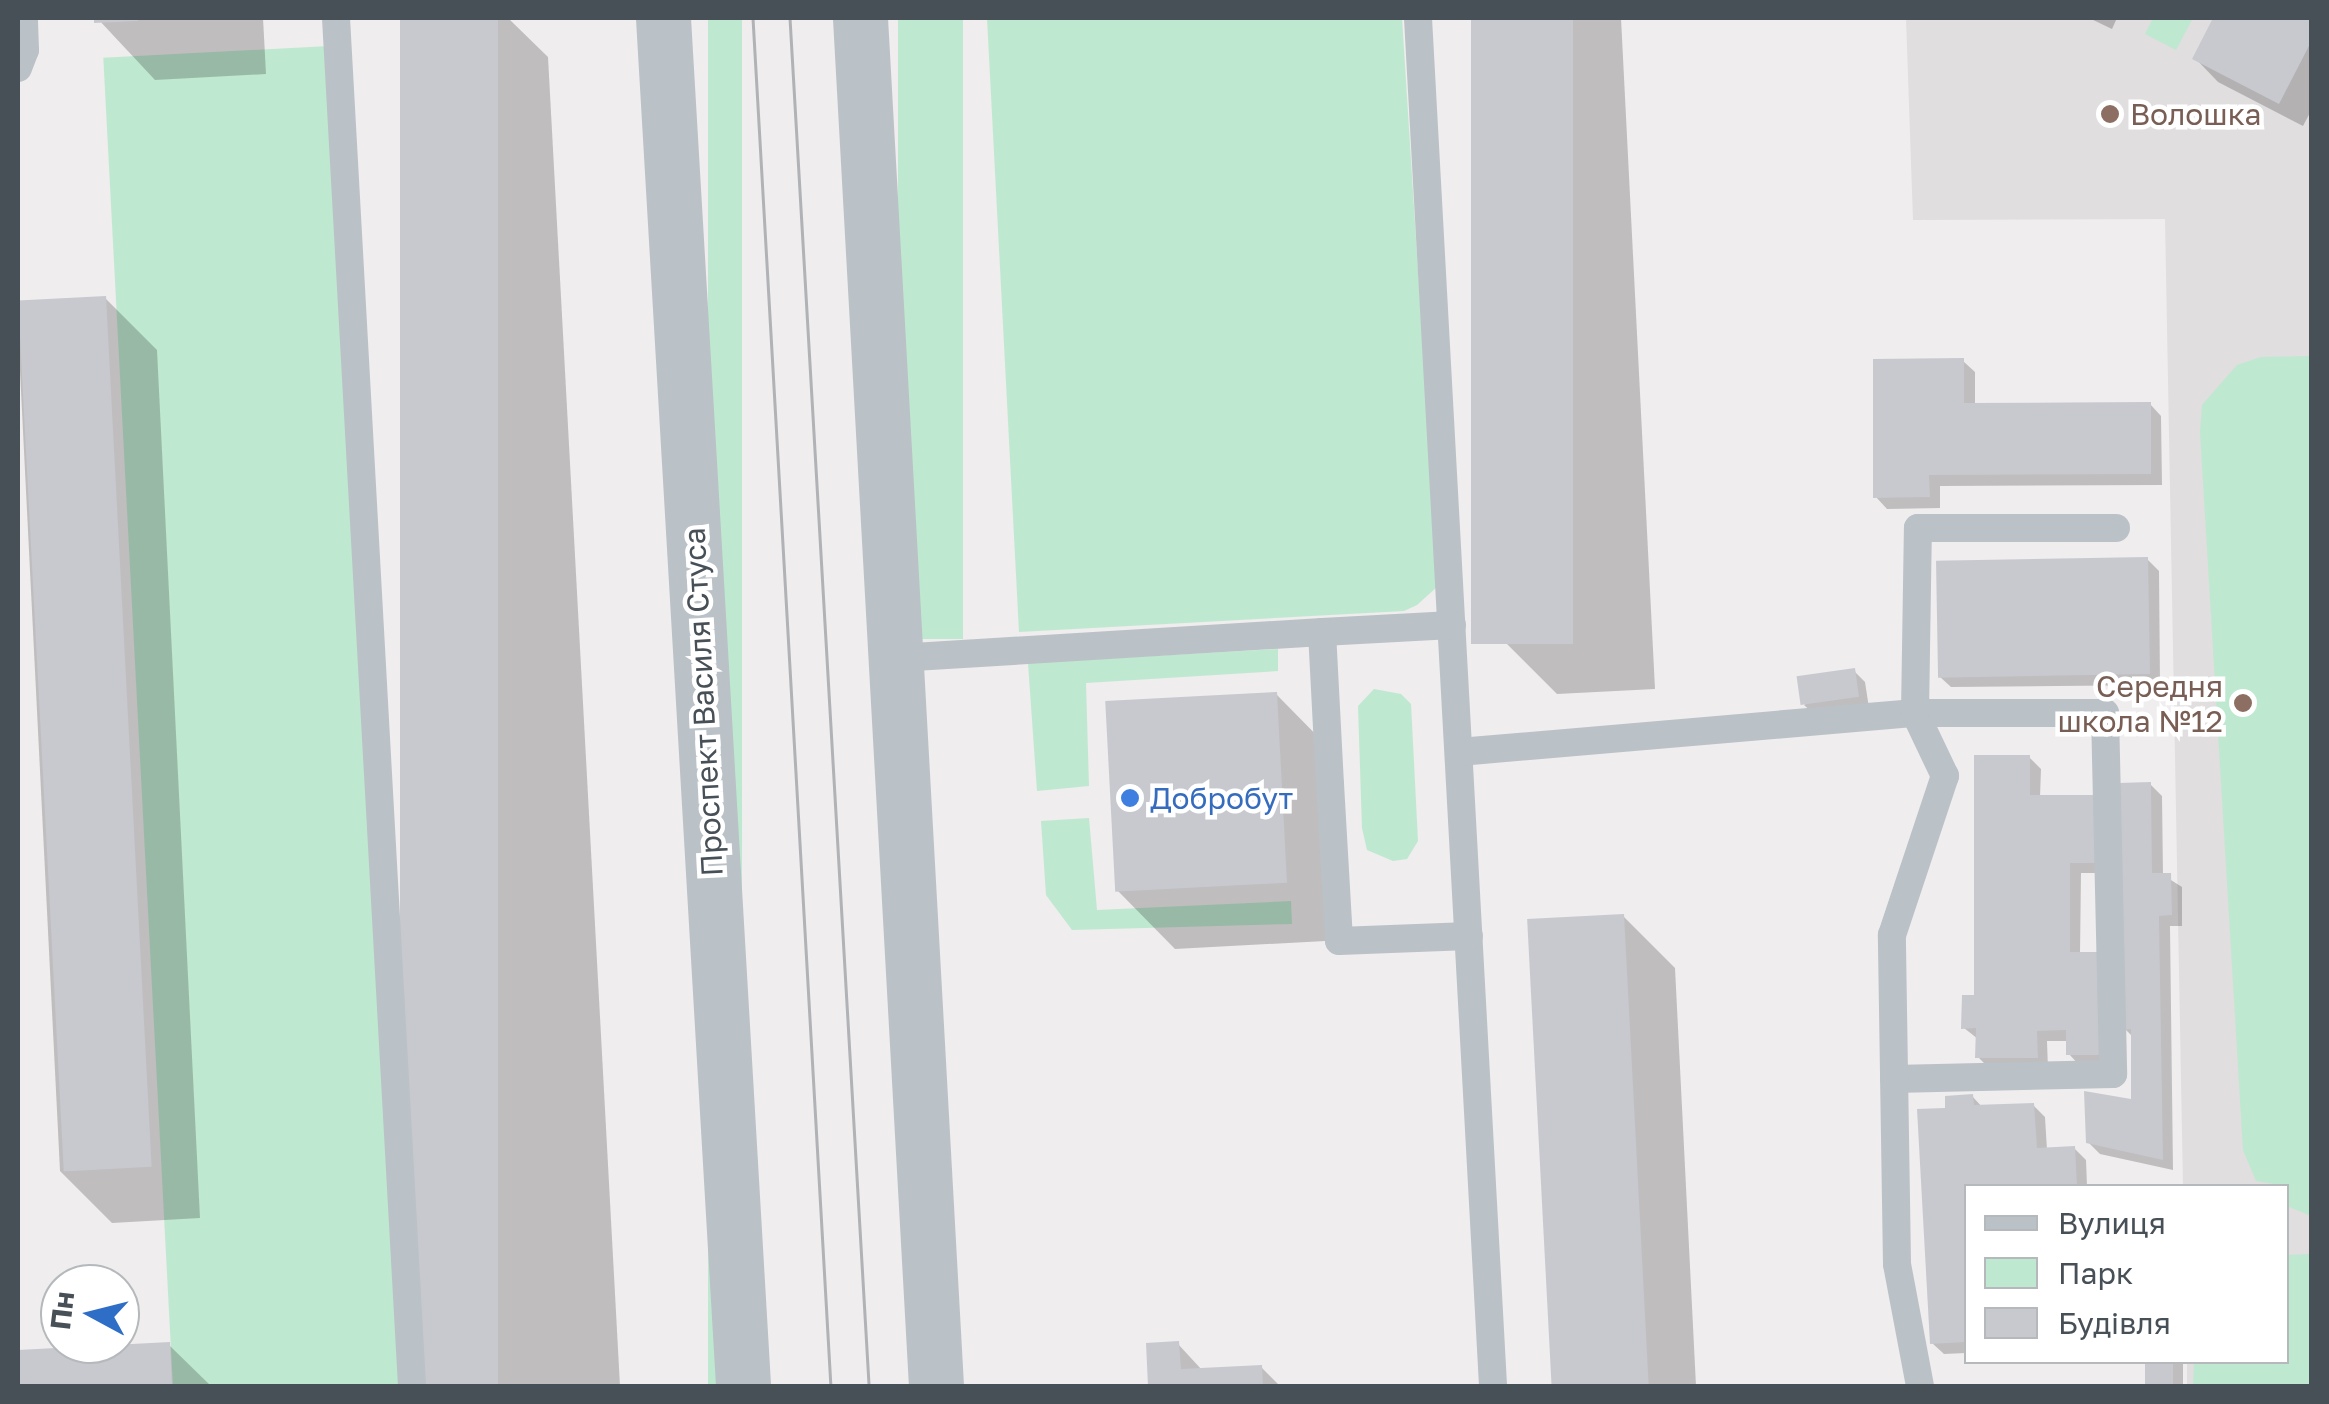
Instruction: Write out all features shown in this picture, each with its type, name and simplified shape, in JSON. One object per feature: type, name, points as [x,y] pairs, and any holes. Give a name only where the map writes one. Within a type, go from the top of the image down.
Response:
[{"type":"street","name":"Проспект Василя Стуса","points":[[663,18],[743,1386]]},
{"type":"street","points":[[860,18],[936,1386]]},
{"type":"lane","points":[[18,68],[25,50],[24,18]]},
{"type":"lane","points":[[336,18],[412,1386]]},
{"type":"lane","points":[[1418,18],[1493,1386]]},
{"type":"lane","points":[[1920,1386],[1897,1264],[1892,935],[1946,776],[1915,713],[1918,528],[2116,528]]},
{"type":"lane","points":[[896,658],[1452,625]]},
{"type":"lane","points":[[1322,632],[1339,941],[1468,936]]},
{"type":"lane","points":[[1459,752],[1915,713],[2105,713],[2113,1074],[1894,1079]]},
{"type":"shaded area","name":"Середня школа №12","points":[[1906,18],[2311,18],[2311,1386],[2187,1386],[2187,1364],[2289,1364],[2289,1184],[2183,1184],[2165,219],[1913,220]]},
{"type":"green space","points":[[708,18],[742,18],[742,1386],[708,1386]]},
{"type":"green space","points":[[898,18],[963,18],[963,639],[898,639]]},
{"type":"green space","points":[[987,18],[1402,18],[1438,586],[1417,605],[1404,611],[1019,632]]},
{"type":"green space","points":[[2153,18],[2193,18],[2176,50],[2145,34]]},
{"type":"green space","points":[[329,46],[399,1386],[173,1386],[103,58]]},
{"type":"green space","points":[[2312,356],[2311,1216],[2289,1207],[2289,1184],[2256,1181],[2243,1150],[2200,432],[2202,405],[2237,365],[2261,357]]},
{"type":"green space","points":[[1278,649],[1278,671],[1086,683],[1089,786],[1037,791],[1028,663]]},
{"type":"green space","points":[[1374,689],[1401,694],[1411,704],[1418,841],[1407,859],[1393,861],[1367,850],[1362,828],[1358,706]]},
{"type":"green space","points":[[1089,818],[1097,910],[1291,901],[1292,924],[1072,930],[1046,895],[1041,821]]},
{"type":"green space","points":[[2311,1254],[2311,1386],[2193,1386],[2194,1364],[2289,1364],[2289,1255]]},
{"type":"building","points":[[94,18],[138,18],[138,21],[94,23]]},
{"type":"building","points":[[400,18],[498,18],[498,1386],[400,1386]]},
{"type":"building","points":[[1471,18],[1573,18],[1573,644],[1471,644]]},
{"type":"building","points":[[2213,18],[2312,18],[2312,40],[2279,104],[2192,59]]},
{"type":"building","points":[[106,296],[152,1167],[64,1171],[18,301]]},
{"type":"building","points":[[1964,358],[1964,403],[2151,402],[2151,474],[1929,475],[1930,497],[1873,498],[1873,359]]},
{"type":"building","points":[[2148,557],[2150,674],[1938,678],[1936,561]]},
{"type":"building","points":[[1855,668],[1859,697],[1801,705],[1797,676]]},
{"type":"building","points":[[1277,692],[1287,883],[1115,892],[1105,701]]},
{"type":"building","points":[[1974,755],[2030,755],[2030,795],[2095,795],[2095,863],[2070,863],[2070,952],[2101,952],[2101,1055],[2066,1055],[2066,1030],[2037,1031],[2038,1058],[1975,1058],[1976,1028],[1961,1029],[1962,995],[1974,995]]},
{"type":"building","points":[[2151,782],[2152,873],[2171,873],[2172,915],[2159,916],[2163,1160],[2086,1143],[2084,1091],[2131,1099],[2131,1029],[2123,1030],[2119,783]]},
{"type":"building","points":[[1624,914],[1649,1386],[1552,1386],[1527,919]]},
{"type":"building","points":[[1973,1094],[1974,1105],[2034,1103],[2037,1148],[2075,1146],[2077,1184],[1964,1184],[1964,1342],[1930,1344],[1917,1109],[1945,1108],[1945,1096]]},
{"type":"building","points":[[1179,1341],[1181,1369],[1262,1365],[1263,1386],[1148,1386],[1146,1343]]},
{"type":"building","points":[[170,1342],[172,1386],[18,1386],[18,1350],[40,1349],[40,1364],[140,1364],[140,1344]]},
{"type":"building","points":[[2145,1364],[2173,1364],[2173,1386],[2145,1386]]},
{"type":"tram line","points":[[753,18],[831,1386]]},
{"type":"tram line","points":[[790,18],[869,1386]]},
{"type":"place","name":"Волошка","points":[[2110,114]]},
{"type":"place","name":"Середня школа №12","points":[[2243,703]]},
{"type":"place","name":"Добробут","points":[[1130,798]]}]
